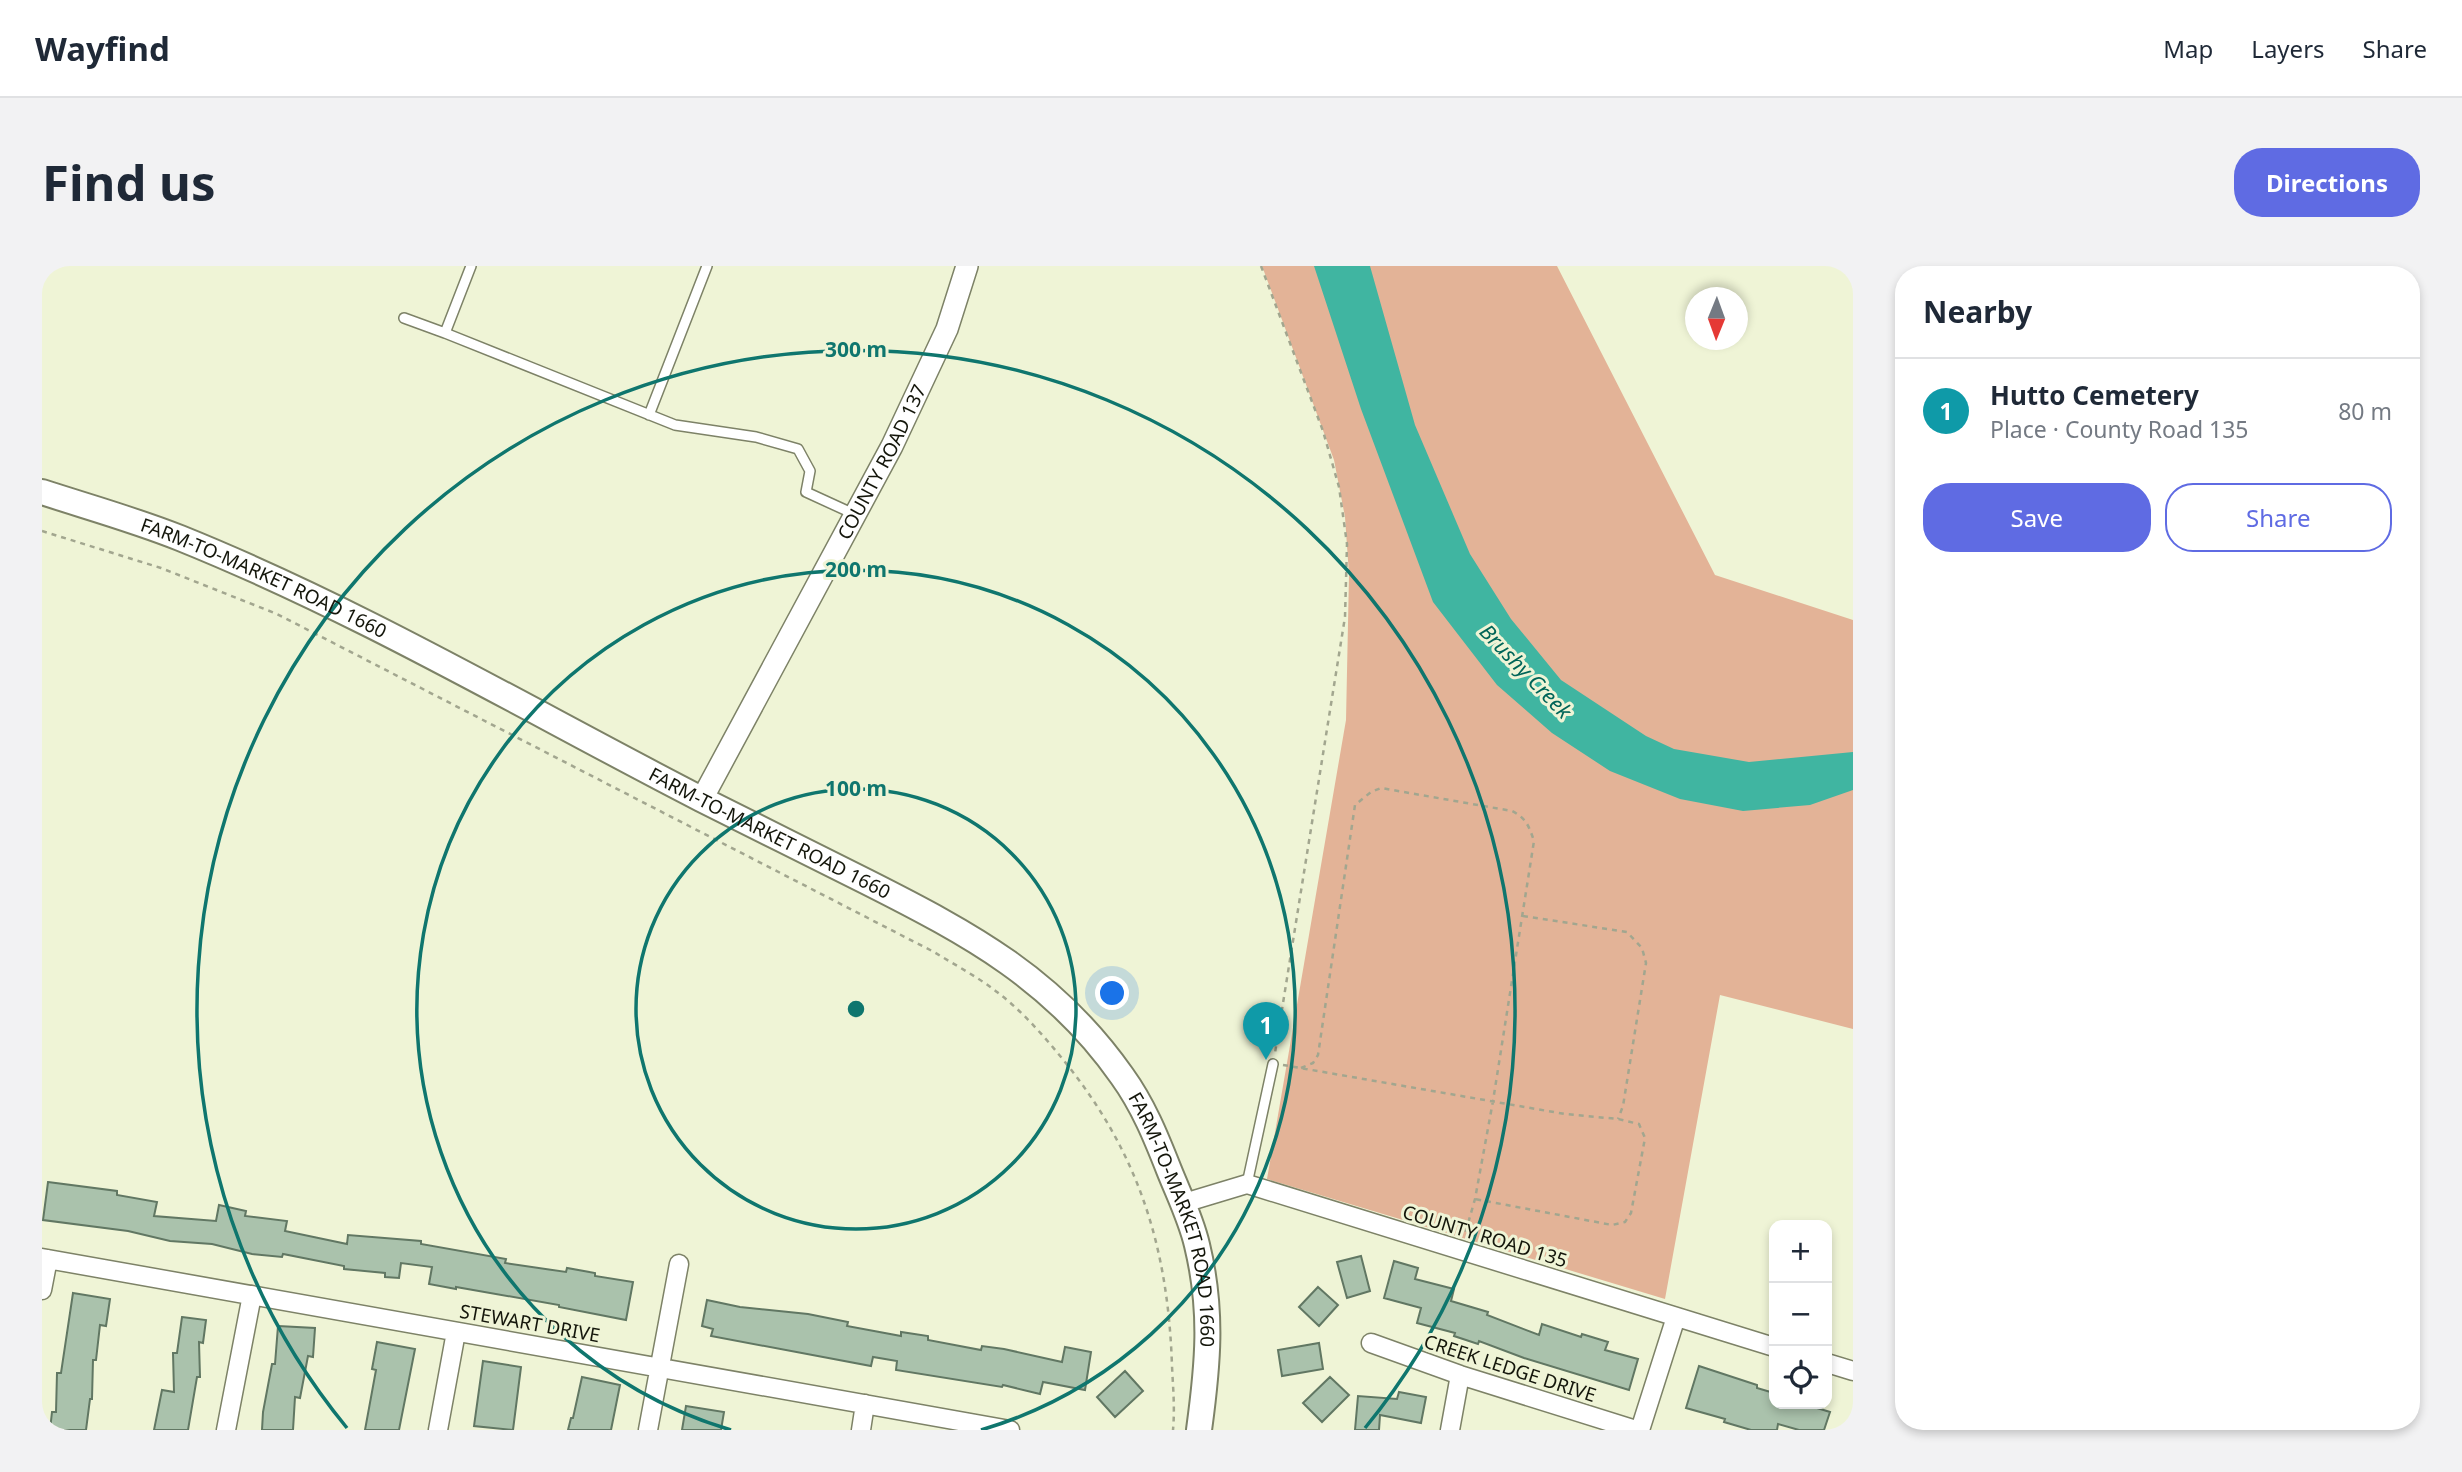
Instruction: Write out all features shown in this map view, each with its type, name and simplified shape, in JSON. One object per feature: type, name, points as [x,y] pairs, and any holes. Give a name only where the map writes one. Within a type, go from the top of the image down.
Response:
[{"type":"main road","name":"FARM-TO-MARKET ROAD 1660","points":[[42,492],[128,519],[274,578],[376,626],[702,799],[949,923],[990,948],[1041,987],[1077,1021],[1122,1076],[1149,1121],[1184,1203],[1197,1244],[1209,1334],[1208,1369],[1199,1430]]},
{"type":"street","name":"COUNTY ROAD 137","points":[[702,799],[892,446],[947,329],[967,266]]},
{"type":"street","points":[[1184,1203],[1247,1184]]},
{"type":"street","name":"COUNTY ROAD 135","points":[[1247,1184],[1771,1346]]},
{"type":"street","points":[[42,1290],[45,1258]]},
{"type":"street","name":"STEWART DRIVE","points":[[45,1258],[1010,1430]]},
{"type":"street","points":[[648,1430],[679,1264]]},
{"type":"street","points":[[226,1430],[252,1295]]},
{"type":"street","points":[[1638,1430],[1676,1317]]},
{"type":"street","points":[[438,1430],[456,1332]]},
{"type":"street","name":"CREEK LEDGE DRIVE","points":[[1371,1343],[1460,1376],[1638,1430]]},
{"type":"street","points":[[1832,1364],[1853,1370]]},
{"type":"street","points":[[1450,1430],[1460,1376]]},
{"type":"street","points":[[860,1430],[865,1404]]},
{"type":"lane","points":[[444,333],[471,266]]},
{"type":"lane","points":[[649,415],[707,266]]},
{"type":"lane","points":[[404,318],[675,425],[756,437],[798,449],[810,471],[806,492],[855,515]]},
{"type":"lane","points":[[1247,1184],[1273,1064]]},
{"type":"path","points":[[1261,266],[1332,459],[1344,515],[1348,573],[1343,627],[1273,1064],[1565,1114],[1618,1119],[1639,1124],[1644,1138],[1631,1213],[1625,1222],[1612,1225],[1475,1199]]},
{"type":"path","points":[[42,531],[161,568],[277,614],[934,952],[998,993],[1045,1038],[1088,1091],[1119,1140],[1142,1196],[1162,1261],[1171,1326],[1175,1412],[1173,1430]]},
{"type":"path","points":[[1301,1068],[1313,1063],[1318,1055],[1355,805],[1371,792],[1381,788],[1512,811],[1520,815],[1528,823],[1534,841],[1493,1101],[1475,1199],[1460,1251]]},
{"type":"path","points":[[1522,916],[1627,932],[1642,948],[1646,963],[1623,1106],[1618,1119]]},
{"type":"shaded area","points":[[1262,266],[1557,266],[1715,575],[1853,620],[1853,1029],[1720,995],[1665,1299],[1267,1179],[1346,720],[1349,575],[1345,517],[1334,460]]},
{"type":"water","name":"Brushy Creek","points":[[1314,266],[1370,266],[1415,425],[1470,554],[1511,619],[1561,680],[1646,736],[1674,749],[1749,762],[1853,752],[1853,790],[1810,805],[1743,811],[1680,799],[1610,771],[1552,733],[1497,685],[1433,602],[1361,409]]},
{"type":"building","points":[[48,1182],[117,1191],[117,1195],[157,1202],[154,1216],[216,1221],[219,1205],[246,1211],[245,1216],[287,1221],[285,1231],[347,1244],[348,1235],[421,1241],[421,1244],[506,1259],[505,1263],[566,1272],[567,1268],[633,1282],[626,1320],[559,1305],[429,1284],[432,1267],[401,1263],[399,1278],[385,1277],[385,1273],[344,1269],[344,1266],[283,1254],[282,1257],[252,1254],[212,1244],[170,1241],[128,1231],[43,1220]]},
{"type":"building","points":[[1361,1256],[1370,1291],[1347,1298],[1337,1262]]},
{"type":"building","points":[[1394,1261],[1418,1268],[1415,1279],[1454,1289],[1451,1301],[1488,1312],[1487,1315],[1539,1335],[1542,1324],[1581,1337],[1582,1334],[1608,1342],[1605,1350],[1638,1359],[1629,1390],[1417,1323],[1421,1308],[1384,1298]]},
{"type":"building","points":[[1318,1287],[1338,1305],[1319,1326],[1299,1307]]},
{"type":"building","points":[[73,1293],[110,1299],[106,1326],[100,1325],[96,1360],[93,1360],[92,1399],[86,1430],[50,1430],[52,1412],[56,1412],[57,1373],[61,1373]]},
{"type":"building","points":[[707,1300],[740,1307],[808,1314],[848,1322],[847,1326],[901,1336],[901,1332],[928,1336],[928,1340],[981,1350],[982,1346],[1004,1349],[1062,1362],[1065,1347],[1091,1352],[1085,1390],[1043,1382],[1040,1394],[1003,1385],[1002,1387],[896,1370],[897,1361],[873,1357],[871,1366],[711,1336],[713,1329],[702,1326]]},
{"type":"building","points":[[182,1317],[206,1320],[203,1343],[199,1342],[200,1377],[197,1377],[188,1430],[154,1430],[162,1390],[174,1392],[173,1353],[177,1353]]},
{"type":"building","points":[[278,1326],[315,1328],[313,1357],[308,1356],[300,1398],[295,1397],[293,1430],[262,1430],[272,1364],[275,1364]]},
{"type":"building","points":[[377,1342],[415,1349],[399,1430],[365,1430],[376,1370],[372,1369]]},
{"type":"building","points":[[1319,1343],[1323,1369],[1282,1376],[1278,1350]]},
{"type":"building","points":[[483,1361],[521,1367],[513,1430],[474,1426]]},
{"type":"building","points":[[1699,1366],[1769,1392],[1769,1409],[1820,1409],[1830,1412],[1824,1430],[1799,1430],[1778,1424],[1777,1430],[1751,1430],[1686,1408]]},
{"type":"building","points":[[1125,1371],[1143,1391],[1115,1417],[1097,1397]]},
{"type":"building","points":[[582,1377],[620,1385],[611,1430],[568,1430]]},
{"type":"building","points":[[1330,1377],[1349,1395],[1322,1422],[1303,1403]]},
{"type":"building","points":[[1399,1392],[1426,1397],[1421,1423],[1380,1415],[1379,1430],[1355,1430],[1358,1396],[1397,1399]]},
{"type":"building","points":[[686,1406],[724,1412],[721,1430],[682,1430]]},
{"type":"place","name":"Hutto Cemetery","points":[[1266,1060]]}]
